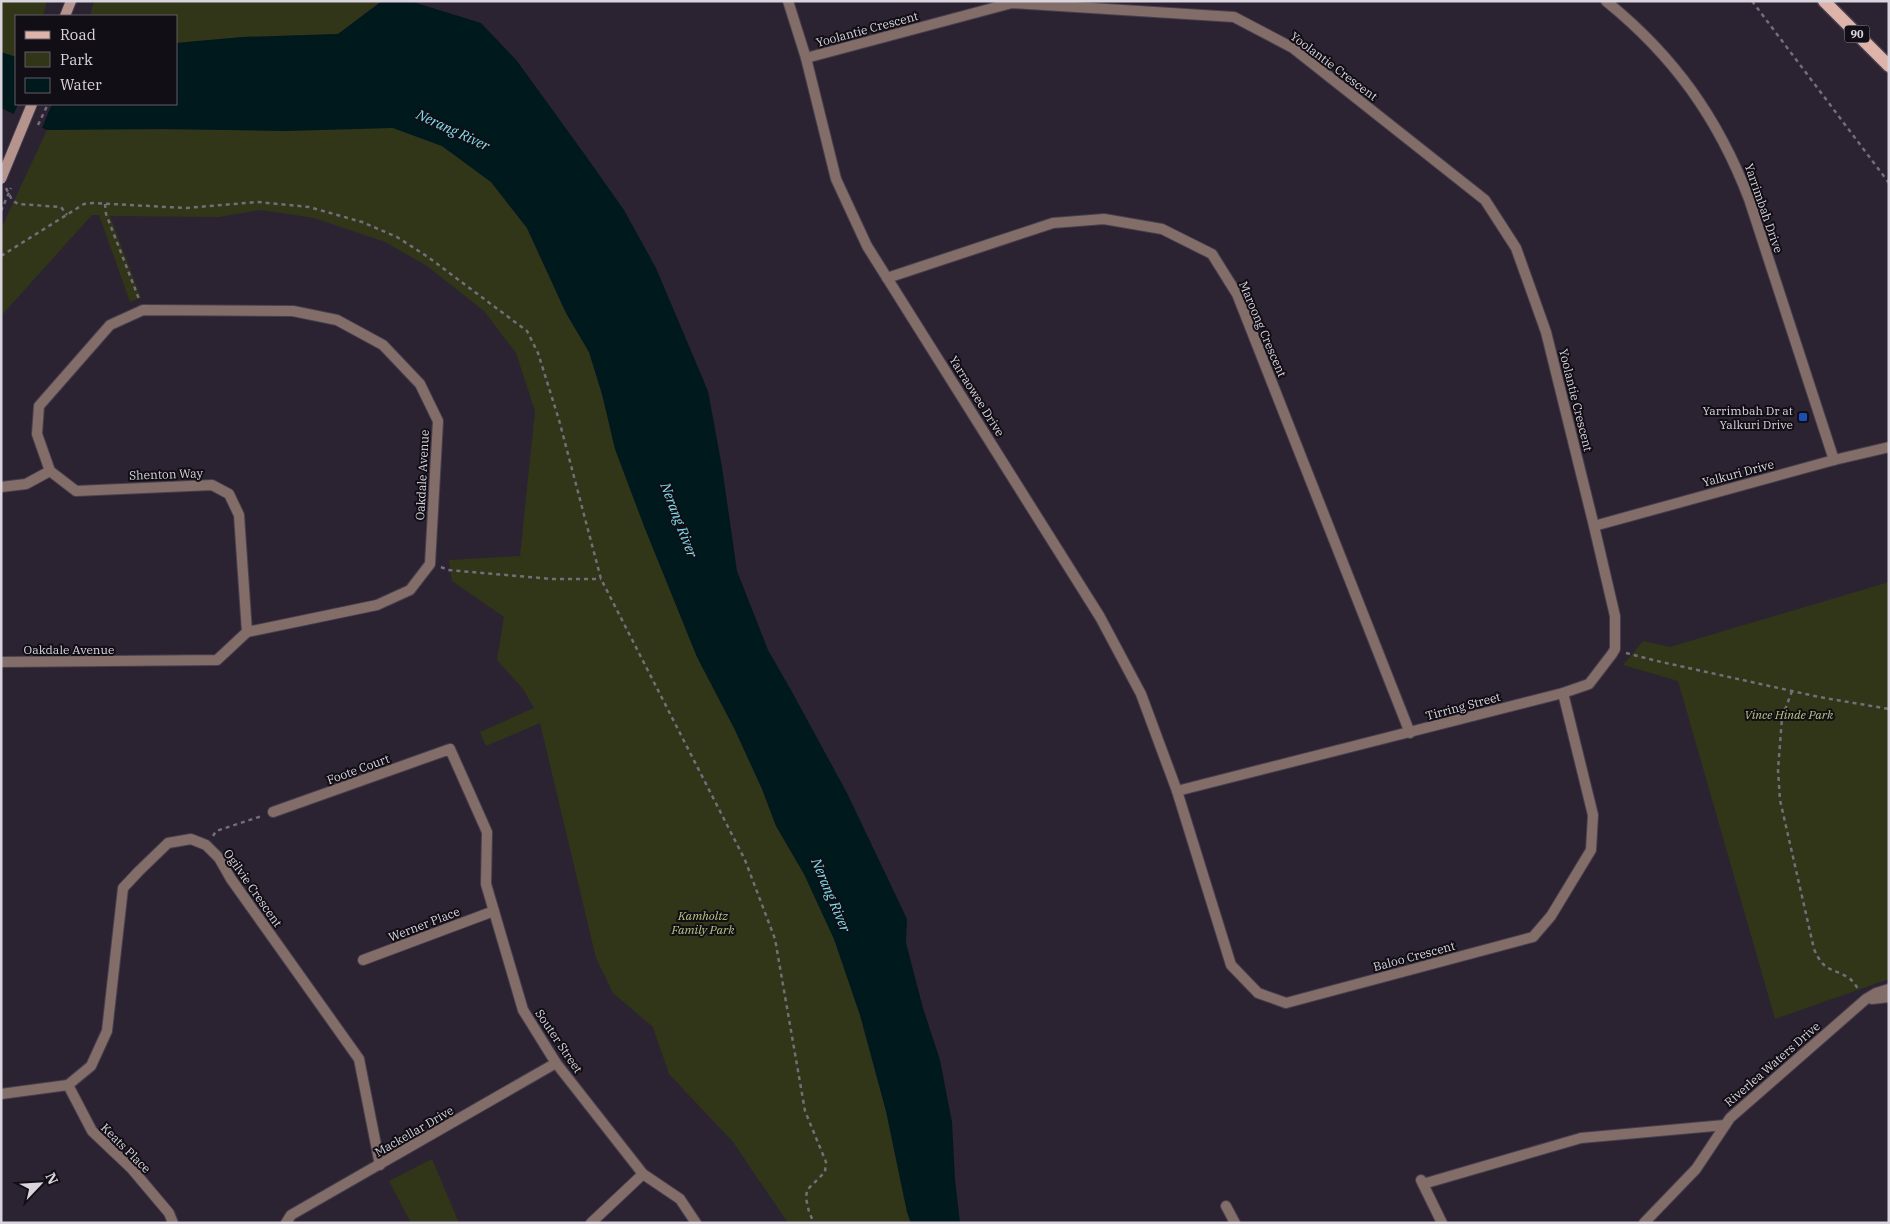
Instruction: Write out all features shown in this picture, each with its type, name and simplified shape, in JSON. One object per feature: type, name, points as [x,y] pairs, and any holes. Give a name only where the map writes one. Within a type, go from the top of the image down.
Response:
[{"type":"main road","points":[[65,15],[71,1]]},
{"type":"main road","name":"90","points":[[1824,1],[1889,66]]},
{"type":"main road","points":[[3,182],[32,105]]},
{"type":"street","name":"Yarraowee Drive","points":[[788,1],[806,58],[836,179],[868,246],[1100,617],[1141,694],[1177,791]]},
{"type":"street","name":"Yarrimbah Drive","points":[[1606,1],[1676,69],[1702,103],[1736,164],[1834,460]]},
{"type":"street","name":"Yoolantie Crescent","points":[[806,58],[1012,2],[1234,17],[1292,48],[1485,200],[1516,248],[1546,332],[1594,526]]},
{"type":"street","name":"Maroong Crescent","points":[[887,278],[1053,223],[1104,219],[1162,229],[1212,254],[1237,294],[1410,732]]},
{"type":"street","name":"Oakdale Avenue","points":[[50,471],[37,434],[39,406],[110,325],[143,310],[292,311],[337,320],[384,345],[420,384],[438,421],[430,564]]},
{"type":"street","name":"Yalkuri Drive","points":[[1594,526],[1889,446]]},
{"type":"street","points":[[1,487],[26,484],[50,471]]},
{"type":"street","name":"Shenton Way","points":[[50,471],[76,491],[212,485],[229,494],[239,515],[246,632]]},
{"type":"street","points":[[1594,526],[1615,616],[1615,650]]},
{"type":"street","points":[[246,632],[377,605],[410,590],[430,564]]},
{"type":"street","name":"Oakdale Avenue","points":[[1,662],[217,660],[246,632]]},
{"type":"street","name":"Tirring Street","points":[[1177,791],[1563,693],[1589,684],[1615,650]]},
{"type":"street","name":"Baloo Crescent","points":[[1177,791],[1230,965],[1258,992],[1286,1003],[1533,937],[1551,916],[1591,850],[1593,815],[1563,693]]},
{"type":"street","name":"Foote Court","points":[[273,812],[450,749]]},
{"type":"street","name":"Souter Street","points":[[450,749],[487,832],[486,884],[523,1010],[556,1063],[643,1174],[680,1199],[696,1223]]},
{"type":"street","name":"Ogilvie Crescent","points":[[68,1085],[91,1066],[107,1031],[123,888],[168,843],[191,840],[206,845],[219,858],[231,879],[359,1059],[380,1165]]},
{"type":"street","name":"Werner Place","points":[[364,960],[494,911]]},
{"type":"street","name":"Riverlea Waters Drive","points":[[1644,1223],[1696,1169],[1730,1118],[1866,999],[1876,993],[1889,989]]},
{"type":"street","points":[[1866,999],[1889,997]]},
{"type":"street","name":"Mackellar Drive","points":[[286,1223],[290,1215],[556,1063]]},
{"type":"street","points":[[1,1094],[68,1085]]},
{"type":"street","name":"Keats Place","points":[[68,1085],[92,1131],[131,1168],[169,1213],[173,1223]]},
{"type":"street","points":[[1442,1223],[1422,1182],[1581,1138],[1725,1125]]},
{"type":"street","points":[[591,1223],[643,1174]]},
{"type":"street","points":[[1226,1206],[1235,1223]]},
{"type":"path","points":[[1752,1],[1889,182]]},
{"type":"path","points":[[3,182],[12,200],[18,204],[61,207],[67,215]]},
{"type":"path","points":[[1,256],[84,204],[186,208],[258,202],[309,207],[362,222],[397,237],[491,302],[527,331],[538,353],[559,420],[601,578],[745,860],[775,939],[805,1111],[826,1162],[825,1172],[807,1190],[806,1198],[814,1223]]},
{"type":"path","points":[[105,204],[106,214],[143,310]]},
{"type":"path","points":[[430,564],[448,570],[552,579],[601,578]]},
{"type":"path","points":[[1615,650],[1792,691],[1889,709]]},
{"type":"path","points":[[1792,691],[1782,718],[1778,770],[1779,790],[1814,949],[1820,962],[1826,968],[1851,979],[1866,999]]},
{"type":"path","points":[[206,845],[216,832],[273,812]]},
{"type":"green space","points":[[1,1],[47,1],[43,15],[15,15],[15,57],[1,52]]},
{"type":"green space","points":[[94,1],[382,1],[338,34],[243,37],[178,43],[178,15],[90,15]]},
{"type":"green space","name":"Kamholtz Family Park","points":[[393,128],[442,146],[491,182],[527,228],[566,313],[589,352],[602,394],[615,449],[697,657],[735,730],[762,789],[776,826],[804,874],[834,939],[860,1015],[886,1111],[907,1212],[911,1223],[788,1223],[733,1142],[669,1074],[653,1027],[613,993],[596,958],[540,723],[486,746],[480,732],[534,708],[523,689],[497,660],[504,617],[452,581],[449,560],[520,556],[535,411],[516,353],[484,311],[427,266],[385,242],[314,218],[260,210],[219,217],[110,216],[141,298],[130,302],[99,215],[92,215],[1,316],[1,229],[47,130],[273,130]]},
{"type":"green space","name":"Vince Hinde Park","points":[[1889,582],[1889,979],[1775,1019],[1678,681],[1623,665],[1643,641],[1670,647]]},
{"type":"green space","points":[[432,1159],[459,1223],[411,1223],[389,1181]]},
{"type":"water","name":"Nerang River","points":[[382,1],[410,1],[481,23],[517,61],[583,152],[624,210],[656,268],[708,391],[722,467],[737,571],[768,650],[847,793],[907,919],[906,943],[923,1008],[940,1060],[952,1122],[955,1179],[960,1223],[911,1223],[907,1212],[886,1111],[860,1015],[834,939],[804,874],[776,826],[762,789],[735,730],[697,657],[615,449],[602,394],[589,352],[566,313],[527,228],[491,182],[442,146],[393,128],[285,131],[47,130],[1,108],[1,52],[15,57],[15,105],[178,105],[178,43],[243,37],[338,34]]},
{"type":"pier","points":[[18,105],[52,105],[41,130],[13,116]]},
{"type":"place","name":"Yarrimbah Dr at Yalkuri Drive","points":[[1803,417]]}]
